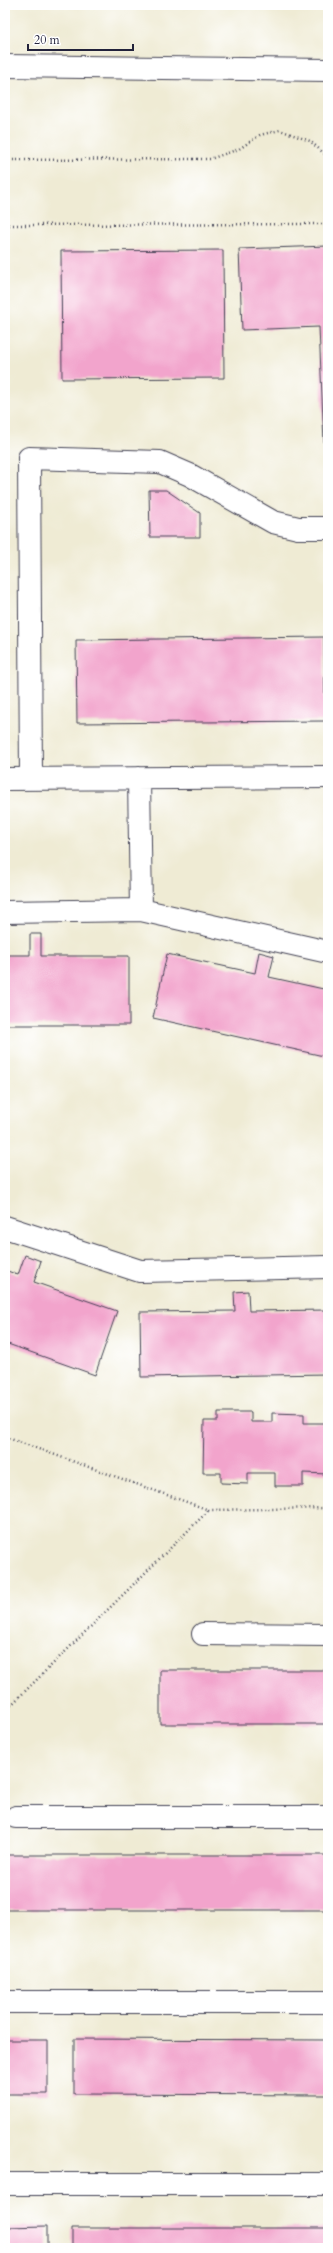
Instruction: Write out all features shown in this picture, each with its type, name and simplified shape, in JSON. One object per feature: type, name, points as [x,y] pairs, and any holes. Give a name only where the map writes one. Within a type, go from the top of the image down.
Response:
[{"type":"street","points":[[5,66],[328,70]]},
{"type":"street","points":[[31,779],[29,458],[160,462],[190,475],[273,522],[298,528],[328,528]]},
{"type":"street","points":[[5,779],[328,777]]},
{"type":"street","points":[[139,778],[141,910]]},
{"type":"street","points":[[5,912],[141,910],[328,952]]},
{"type":"street","points":[[5,1226],[140,1271],[328,1267]]},
{"type":"street","points":[[204,1634],[328,1635]]},
{"type":"street","points":[[16,1817],[328,1817]]},
{"type":"street","points":[[5,2002],[328,2002]]},
{"type":"street","points":[[5,2184],[328,2184]]},
{"type":"path","points":[[5,160],[210,159],[239,149],[260,135],[280,130],[310,141],[327,156],[328,161]]},
{"type":"path","points":[[5,225],[328,224]]},
{"type":"path","points":[[5,1436],[209,1510],[328,1508]]},
{"type":"path","points":[[5,1711],[209,1510]]},
{"type":"building","points":[[328,246],[328,466],[325,467],[319,327],[242,330],[239,249]]},
{"type":"building","points":[[223,250],[224,378],[62,379],[61,251]]},
{"type":"building","points":[[149,490],[166,490],[200,513],[200,537],[150,537]]},
{"type":"building","points":[[324,637],[325,721],[77,723],[76,640]]},
{"type":"building","points":[[30,934],[41,934],[41,956],[129,956],[129,1025],[5,1025],[5,955],[30,955]]},
{"type":"building","points":[[259,952],[274,956],[269,977],[328,990],[328,1057],[153,1018],[167,954],[255,973]]},
{"type":"building","points":[[25,1255],[41,1261],[34,1282],[117,1311],[95,1375],[5,1343],[5,1270],[18,1275]]},
{"type":"building","points":[[248,1291],[249,1311],[328,1310],[328,1374],[141,1377],[140,1312],[235,1311],[234,1292]]},
{"type":"building","points":[[218,1412],[251,1412],[251,1422],[272,1422],[272,1413],[304,1414],[304,1423],[328,1423],[328,1474],[303,1473],[303,1486],[275,1486],[275,1473],[248,1473],[248,1484],[221,1483],[221,1473],[203,1473],[204,1421],[218,1421]]},
{"type":"building","points":[[160,1670],[328,1670],[328,1724],[160,1724]]},
{"type":"building","points":[[5,1855],[328,1855],[328,1910],[5,1910]]},
{"type":"building","points":[[74,2039],[328,2040],[328,2095],[74,2094]]},
{"type":"building","points":[[5,2040],[48,2040],[48,2094],[5,2094]]},
{"type":"building","points":[[47,2226],[47,2248],[5,2248],[5,2227]]},
{"type":"building","points":[[72,2228],[328,2228],[328,2248],[72,2248]]}]
